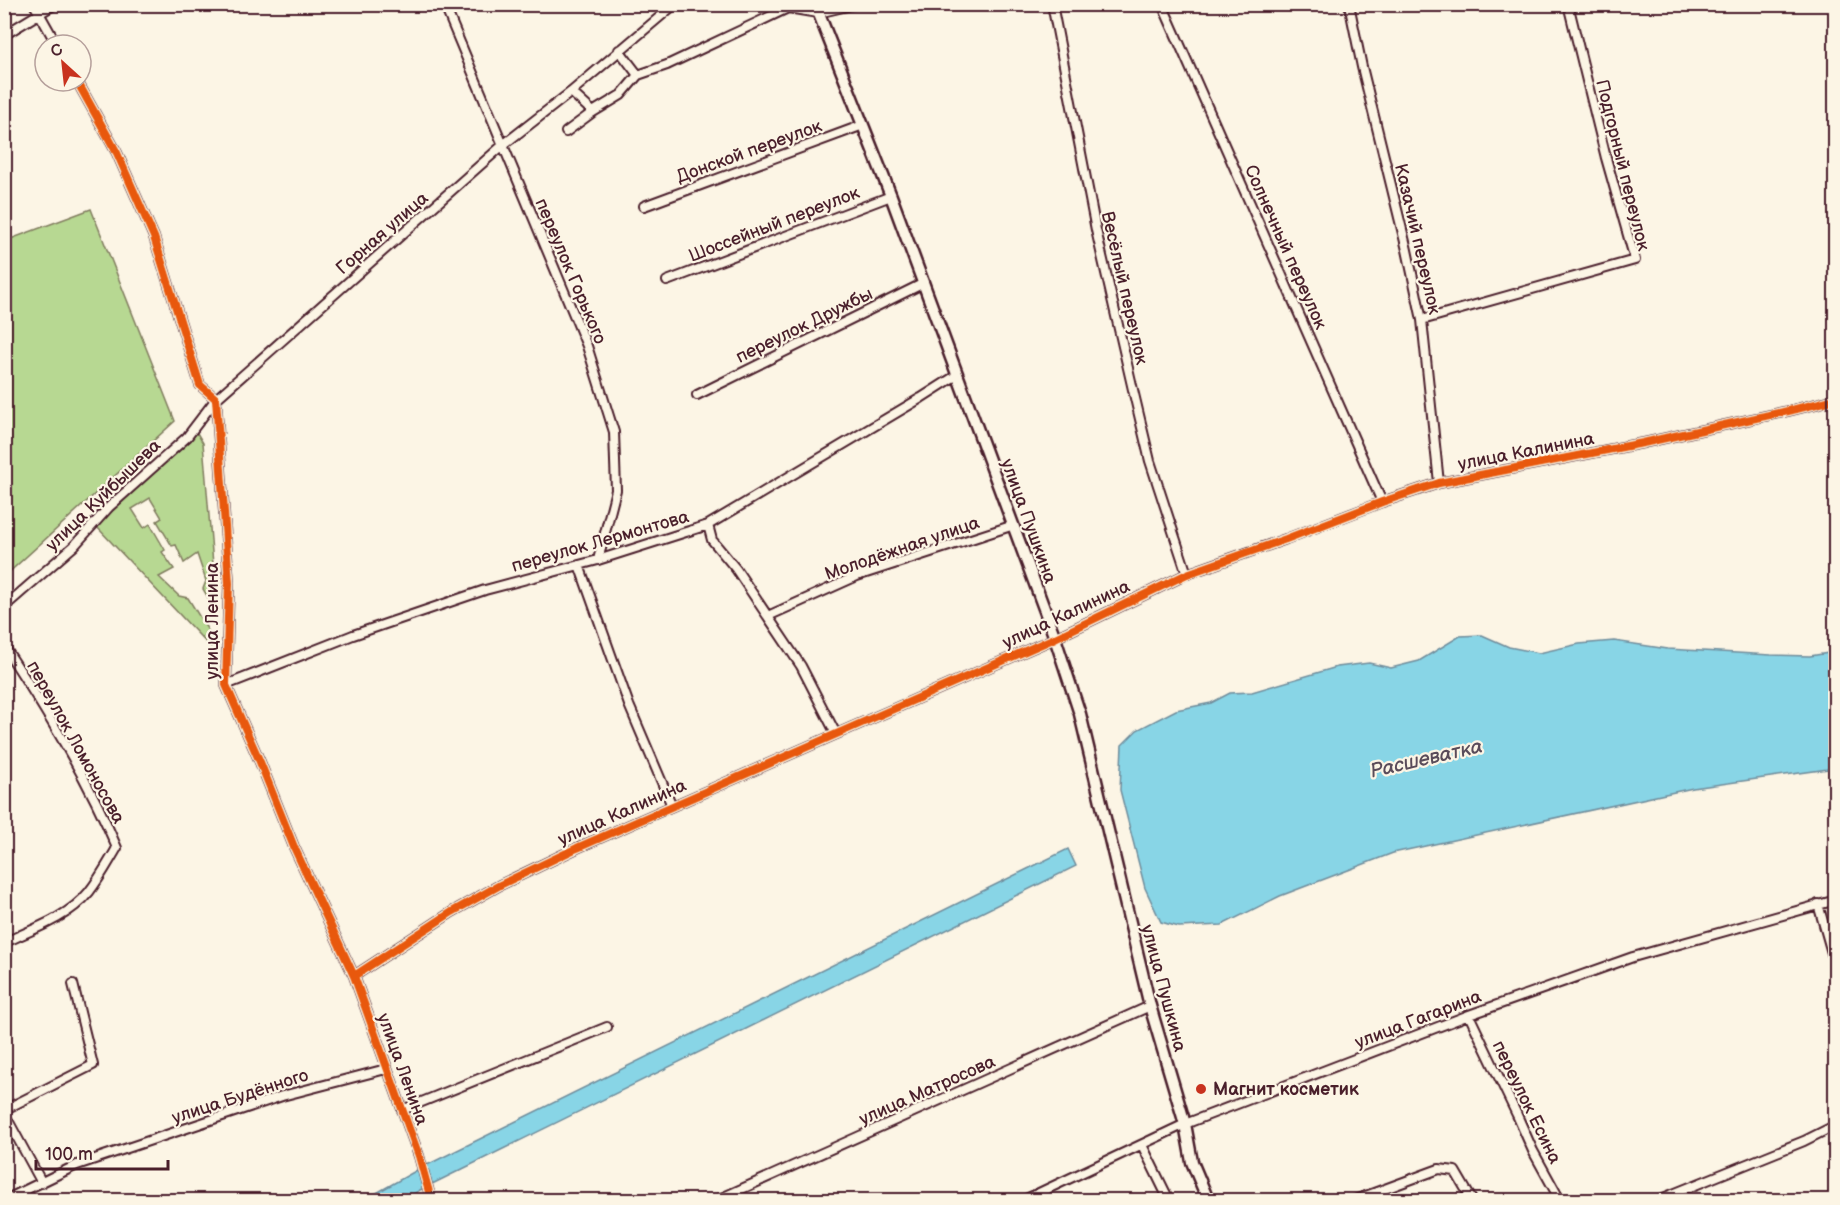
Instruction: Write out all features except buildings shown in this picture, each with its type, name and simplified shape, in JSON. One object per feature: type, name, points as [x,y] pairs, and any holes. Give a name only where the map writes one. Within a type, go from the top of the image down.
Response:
[{"type":"main road","name":"улица Пушкина","points":[[816,9],[891,196],[1055,638],[1080,714],[1150,1006],[1185,1124],[1192,1162],[1208,1200]]},
{"type":"street","points":[[34,4],[50,33]]},
{"type":"street","points":[[4,35],[55,4]]},
{"type":"street","name":"переулок Горького","points":[[444,4],[587,346],[614,432],[616,490],[598,560]]},
{"type":"street","name":"Горная улица","points":[[216,399],[503,145],[571,92],[675,4]]},
{"type":"street","points":[[566,132],[621,95],[638,75],[667,65],[788,8],[816,9],[856,4]]},
{"type":"street","name":"Весёлый переулок","points":[[1052,4],[1096,230],[1149,461],[1187,574]]},
{"type":"street","name":"Солнечный переулок","points":[[1162,4],[1382,502]]},
{"type":"street","name":"Казачий переулок","points":[[1349,4],[1422,320],[1439,483]]},
{"type":"street","name":"Подгорный переулок","points":[[1422,320],[1635,260],[1606,158],[1568,4]]},
{"type":"street","points":[[619,50],[638,75]]},
{"type":"street","points":[[571,92],[593,112]]},
{"type":"street","points":[[84,93],[117,153],[154,237],[200,386],[216,399]]},
{"type":"street","name":"Донской переулок","points":[[644,206],[863,125]]},
{"type":"street","name":"Шоссейный переулок","points":[[667,280],[891,196]]},
{"type":"street","name":"переулок Дружбы","points":[[697,395],[924,283]]},
{"type":"street","name":"переулок Лермонтова","points":[[226,685],[353,635],[485,590],[598,560],[708,525],[957,375]]},
{"type":"street","name":"улица Куйбышева","points":[[4,607],[74,546],[109,507],[187,437],[216,399]]},
{"type":"street","name":"улица Ленина","points":[[216,399],[229,583],[226,685],[294,847],[354,976],[429,1192]]},
{"type":"street","name":"улица Калинина","points":[[354,976],[452,912],[500,885],[577,848],[1055,638],[1187,574],[1439,483],[1643,443],[1836,399]]},
{"type":"street","points":[[708,525],[712,540],[736,569],[801,666],[836,734]]},
{"type":"street","name":"Молодёжная улица","points":[[768,616],[857,576],[1014,525]]},
{"type":"street","points":[[579,565],[629,705],[672,806]]},
{"type":"street","name":"переулок Ломоносова","points":[[4,646],[36,695],[117,848],[88,893],[75,905],[50,922],[5,942]]},
{"type":"street","name":"улица Гагарина","points":[[1024,1200],[1185,1124],[1469,1015],[1633,957],[1836,900]]},
{"type":"street","points":[[1818,904],[1836,967]]},
{"type":"street","points":[[42,1183],[4,1112],[93,1065],[73,984]]},
{"type":"street","name":"улица Матросова","points":[[717,1200],[1150,1006]]},
{"type":"street","name":"переулок Есина","points":[[1469,1015],[1533,1152],[1560,1200]]},
{"type":"street","name":"улица Ленина","points":[[402,1110],[607,1027]]},
{"type":"street","name":"улица Будённого","points":[[5,1200],[78,1165],[282,1096],[386,1069]]},
{"type":"street","points":[[1658,1200],[1804,1141],[1836,1125]]},
{"type":"street","points":[[1142,1145],[1169,1200]]},
{"type":"street","points":[[1355,1200],[1439,1168],[1455,1171],[1472,1200]]},
{"type":"green space","points":[[91,209],[175,421],[5,576],[5,241]]},
{"type":"green space","points":[[197,433],[203,443],[217,613],[203,589],[206,581],[197,554],[184,563],[176,545],[172,546],[157,521],[162,518],[150,498],[132,509],[144,528],[150,524],[165,550],[162,552],[174,569],[159,577],[179,596],[188,598],[217,645],[215,652],[97,527]]},
{"type":"water","name":"Расшеватка","points":[[1482,635],[1509,647],[1539,653],[1579,644],[1614,641],[1668,649],[1771,655],[1810,656],[1835,652],[1835,768],[1693,788],[1393,853],[1280,896],[1222,925],[1179,927],[1161,922],[1145,888],[1120,790],[1122,745],[1137,730],[1176,710],[1211,703],[1230,693],[1252,692],[1337,667],[1369,663],[1391,668],[1419,661],[1460,636]]},
{"type":"water","points":[[1068,849],[1076,866],[420,1190],[404,1200],[364,1200],[419,1169]]},
{"type":"cycle path","points":[[84,93],[117,153],[154,237],[200,385],[216,399],[229,583],[226,685],[294,847],[354,976],[419,1156],[429,1192]]},
{"type":"cycle path","points":[[354,976],[452,912],[500,885],[577,848],[1055,638],[1187,574],[1439,483],[1643,443],[1836,399]]},
{"type":"place","name":"Магнит косметик","points":[[1201,1089]]}]
